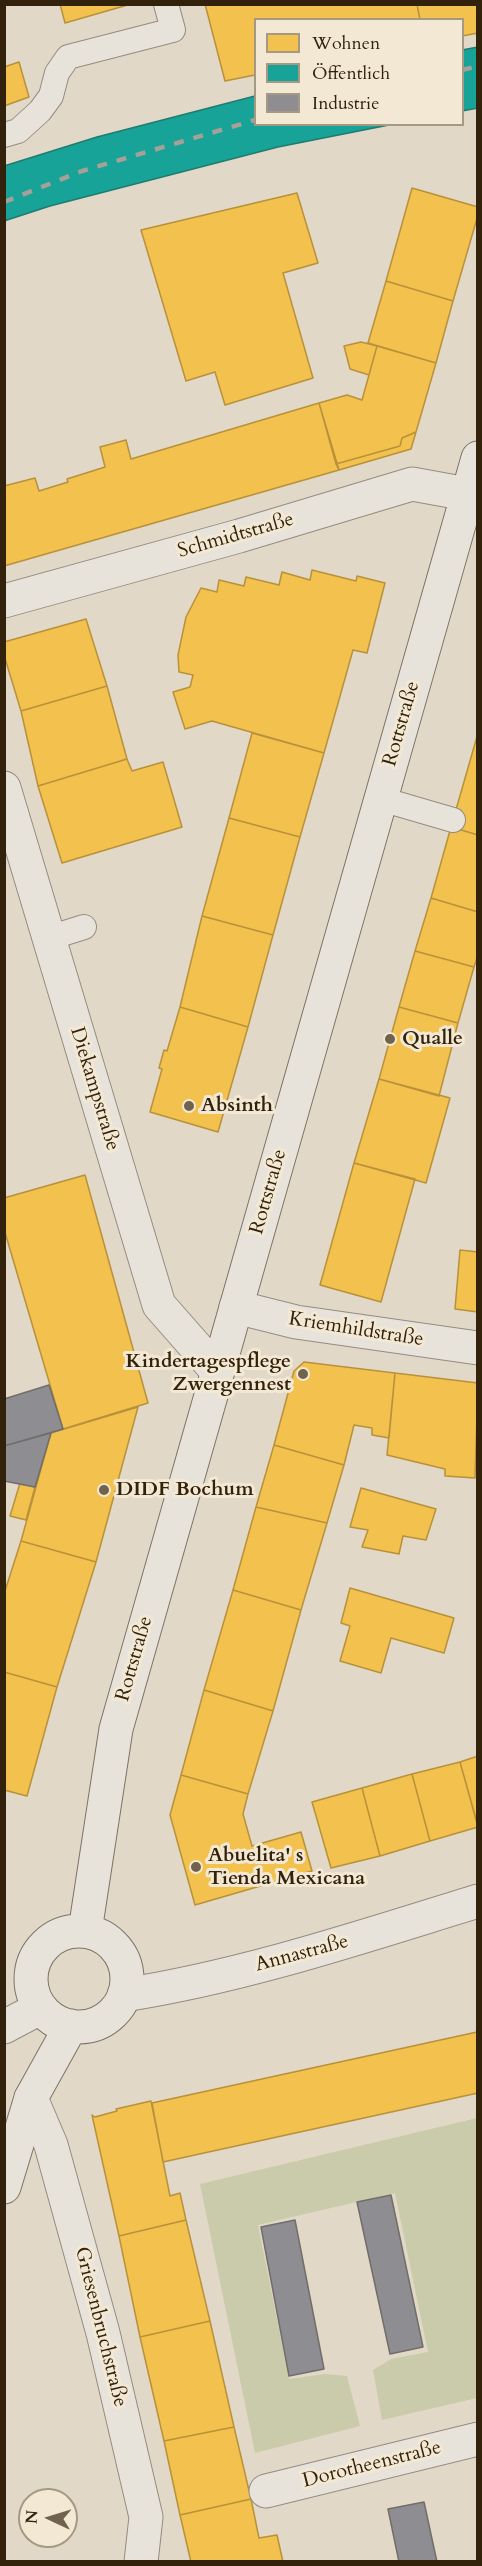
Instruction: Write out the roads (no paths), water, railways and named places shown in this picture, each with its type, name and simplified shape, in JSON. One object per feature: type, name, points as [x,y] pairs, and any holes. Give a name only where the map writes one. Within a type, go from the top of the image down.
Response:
[{"type":"street","name":"Rottstraße","points":[[85,1931],[116,1729],[477,458]]},
{"type":"street","name":"Schmidtstraße","points":[[4,601],[239,536],[412,484],[467,494]]},
{"type":"street","name":"Diekampstraße","points":[[7,808],[49,938],[159,1305],[217,1371]]},
{"type":"street","name":"Kriemhildstraße","points":[[236,1307],[296,1322],[477,1348]]},
{"type":"street","name":"Annastraße","points":[[124,1995],[176,1987],[315,1952],[477,1901]]},
{"type":"street","points":[[68,1931],[85,1931],[106,1939],[120,1954],[127,1978],[124,1995],[120,2005],[109,2017],[94,2024],[71,2026],[61,2024],[40,2008],[33,1992],[31,1974],[37,1955],[54,1937],[68,1931]]},
{"type":"street","points":[[4,2027],[40,2008]]},
{"type":"street","points":[[4,2187],[31,2098],[71,2026]]},
{"type":"street","name":"Griesenbruchstraße","points":[[31,2098],[51,2145],[108,2356],[146,2517],[141,2562]]},
{"type":"street","name":"Dorotheenstraße","points":[[266,2491],[477,2439]]},
{"type":"lane","points":[[4,135],[18,130],[40,111],[51,96],[57,73],[68,57],[173,30],[166,4]]},
{"type":"lane","points":[[381,799],[453,820]]},
{"type":"lane","points":[[49,938],[84,927]]},
{"type":"railway","points":[[464,70],[478,66]]},
{"type":"railway","points":[[4,202],[82,171],[254,120]]},
{"type":"place","name":"Qualle","points":[[390,1039]]},
{"type":"place","name":"Absinth","points":[[189,1106]]},
{"type":"place","name":"Kindertagespflege Zwergennest","points":[[303,1374]]},
{"type":"place","name":"DIDF Bochum","points":[[104,1490]]},
{"type":"place","name":"Abuelita' s Tienda Mexicana","points":[[196,1867]]}]
